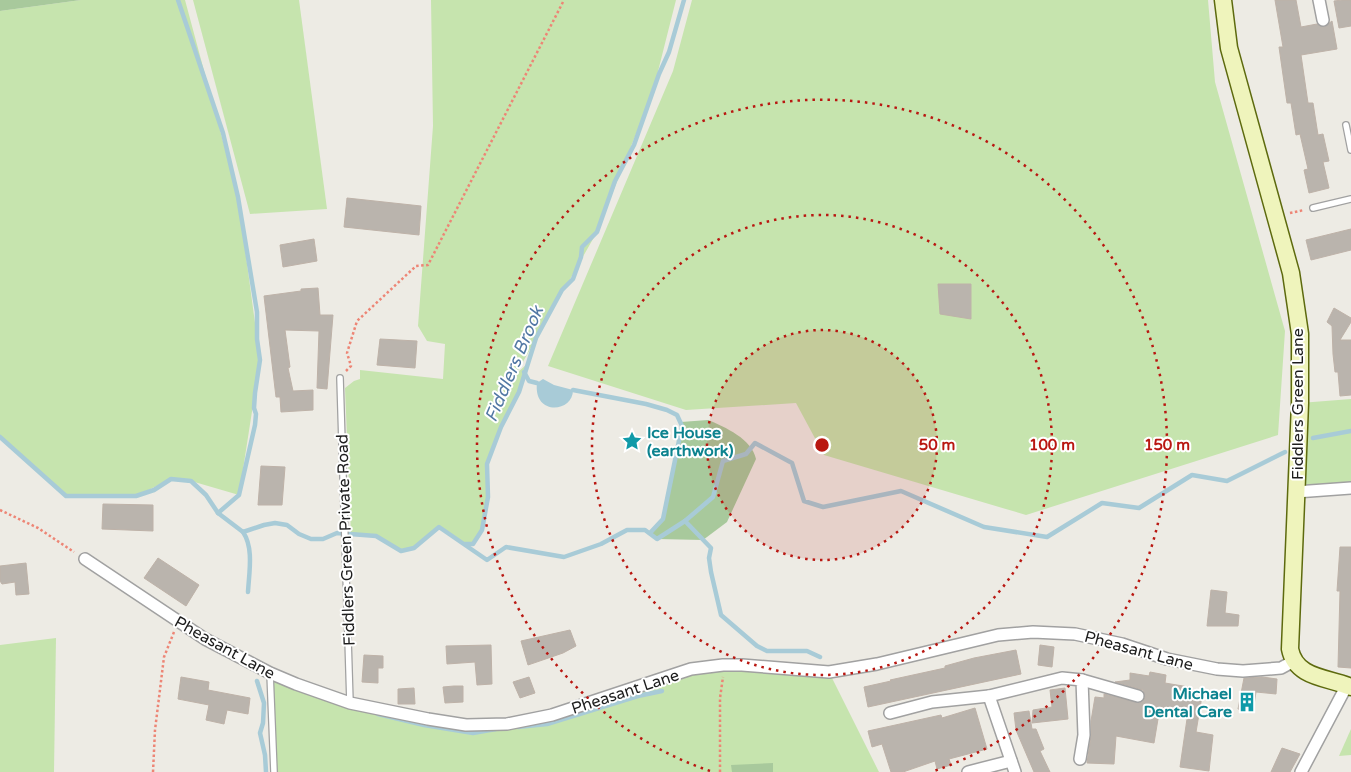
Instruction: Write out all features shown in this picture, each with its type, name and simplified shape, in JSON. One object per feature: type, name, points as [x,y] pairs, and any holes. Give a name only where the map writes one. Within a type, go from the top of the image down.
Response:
[{"type":"street","name":"Fiddlers Green Lane","points":[[1222,0],[1229,48],[1291,273],[1300,334],[1300,403],[1290,643],[1291,655],[1294,661]]},
{"type":"street","points":[[1319,0],[1323,20]]},
{"type":"street","points":[[1296,492],[1351,488]]},
{"type":"street","name":"Pheasant Lane","points":[[85,559],[233,655],[270,673],[305,688],[350,703],[447,723],[485,726],[508,724],[552,715],[691,669],[742,665],[829,672],[877,664],[998,634],[1033,632],[1075,634],[1122,644],[1167,659],[1217,669],[1280,668],[1294,661]]},
{"type":"street","points":[[1294,661],[1306,672],[1349,686],[1301,772]]},
{"type":"street","points":[[890,714],[932,702],[989,696],[1062,678],[1082,680],[1138,696]]},
{"type":"street","points":[[1080,759],[1084,735],[1082,680]]},
{"type":"street","points":[[968,772],[1013,767],[989,696]]},
{"type":"lane","points":[[1346,125],[1351,150]]},
{"type":"lane","points":[[1313,208],[1351,199]]},
{"type":"lane","name":"Fiddlers Green Private Road","points":[[340,378],[350,703]]},
{"type":"lane","points":[[270,673],[274,772]]},
{"type":"path","points":[[340,378],[351,366],[347,353],[357,321],[416,266],[428,265],[564,0]]},
{"type":"path","points":[[1276,217],[1313,208]]},
{"type":"path","points":[[0,510],[38,528],[85,559]]},
{"type":"path","points":[[153,772],[155,730],[164,657],[178,621]]},
{"type":"path","points":[[720,772],[720,698],[723,683],[723,666]]},
{"type":"green space","points":[[0,0],[81,0],[0,11]]},
{"type":"green space","points":[[81,0],[185,0],[238,197],[260,360],[239,495],[191,481],[171,479],[136,496],[66,496],[0,438],[0,11]]},
{"type":"green space","points":[[193,0],[299,0],[327,209],[250,214]]},
{"type":"green space","points":[[431,0],[676,0],[653,91],[597,232],[516,374],[527,364],[519,392],[501,427],[487,464],[488,497],[482,530],[473,544],[464,544],[439,527],[414,548],[401,551],[376,536],[351,534],[345,388],[360,379],[360,370],[443,379],[445,344],[427,341],[418,326],[433,126]]},
{"type":"green space","points":[[692,0],[1208,0],[1215,82],[1285,331],[1278,435],[1026,515],[824,455],[796,403],[686,410],[548,366],[673,71]]},
{"type":"green space","points":[[1351,399],[1351,488],[1296,492],[1300,403]]},
{"type":"green space","points":[[708,420],[730,430],[744,440],[749,445],[756,459],[727,522],[703,540],[657,539],[650,533],[663,519],[674,469],[681,422]]},
{"type":"green space","points":[[56,638],[54,772],[0,772],[0,645]]},
{"type":"green space","points":[[691,669],[829,672],[879,772],[274,772],[270,673],[296,684],[428,719],[507,724]]},
{"type":"green space","points":[[1351,729],[1351,755],[1339,756]]},
{"type":"green space","points":[[773,763],[773,772],[732,772],[731,765]]},
{"type":"water","points":[[543,379],[554,385],[573,390],[571,398],[567,403],[561,407],[554,408],[547,406],[541,401],[537,394],[537,383]]},
{"type":"building","points":[[1275,0],[1296,0],[1301,27],[1317,24],[1324,27],[1332,21],[1337,49],[1301,55],[1308,103],[1313,103],[1318,135],[1323,134],[1329,161],[1323,162],[1329,188],[1309,193],[1304,170],[1308,169],[1300,134],[1296,135],[1291,103],[1287,103],[1279,47],[1283,47]]},
{"type":"building","points":[[1351,0],[1351,26],[1339,28],[1334,1]]},
{"type":"building","points":[[347,198],[421,206],[419,235],[344,227]]},
{"type":"building","points":[[1351,229],[1351,250],[1311,260],[1306,240]]},
{"type":"building","points":[[314,239],[317,261],[283,267],[280,245]]},
{"type":"building","points":[[938,284],[971,284],[971,319],[940,314]]},
{"type":"building","points":[[318,288],[320,315],[333,315],[327,389],[317,388],[319,331],[285,330],[290,367],[288,368],[293,391],[313,390],[313,410],[281,412],[280,397],[276,397],[264,296],[301,291],[301,289]]},
{"type":"building","points":[[1334,308],[1351,318],[1351,322],[1340,340],[1351,340],[1351,395],[1340,396],[1338,372],[1335,372],[1332,326],[1327,322]]},
{"type":"building","points":[[380,339],[417,341],[415,368],[377,365]]},
{"type":"building","points":[[261,466],[285,467],[282,505],[258,505]]},
{"type":"building","points":[[103,504],[153,505],[153,531],[102,529]]},
{"type":"building","points":[[1340,547],[1351,547],[1351,668],[1338,667],[1340,591],[1337,591]]},
{"type":"building","points":[[158,558],[199,585],[186,606],[144,578]]},
{"type":"building","points":[[26,563],[29,594],[16,595],[15,582],[2,584],[0,581],[0,566]]},
{"type":"building","points":[[1211,590],[1227,592],[1225,613],[1239,615],[1238,626],[1207,626]]},
{"type":"building","points":[[570,630],[576,646],[563,653],[528,665],[521,641]]},
{"type":"building","points":[[491,645],[492,684],[477,685],[475,662],[447,664],[446,646]]},
{"type":"building","points":[[1040,645],[1054,647],[1052,667],[1038,665]]},
{"type":"building","points":[[1016,650],[1021,674],[868,707],[864,687],[945,668],[945,666],[974,658]]},
{"type":"building","points":[[364,655],[383,656],[383,668],[378,668],[378,683],[362,682]]},
{"type":"building","points":[[1150,672],[1166,675],[1165,683],[1189,687],[1188,694],[1202,696],[1196,732],[1213,735],[1209,771],[1180,767],[1188,712],[1160,707],[1154,743],[1116,736],[1114,764],[1087,763],[1095,697],[1104,698],[1104,694],[1140,703],[1145,698],[1143,690],[1115,682],[1130,680],[1130,673],[1149,676]]},
{"type":"building","points":[[181,677],[209,682],[208,690],[250,698],[248,714],[227,710],[224,724],[206,720],[209,705],[178,699]]},
{"type":"building","points":[[529,677],[535,693],[520,698],[513,682]]},
{"type":"building","name":"Michael Dental Care","points":[[1262,677],[1277,679],[1276,694],[1256,692],[1253,712],[1238,709],[1244,678]]},
{"type":"building","points":[[463,686],[463,702],[445,703],[443,687]]},
{"type":"building","points":[[414,688],[415,704],[398,704],[398,689]]},
{"type":"building","points":[[1065,688],[1068,719],[1032,723],[1033,710],[1052,707],[1050,690]]},
{"type":"building","points":[[975,708],[987,749],[949,759],[951,765],[937,769],[935,761],[903,772],[891,772],[882,744],[872,747],[868,731],[941,715],[942,718]]},
{"type":"building","points":[[1029,711],[1032,729],[1036,729],[1044,749],[1040,751],[1050,772],[1034,772],[1016,730],[1014,713]]},
{"type":"building","points":[[1282,748],[1300,754],[1290,772],[1271,772]]},
{"type":"waterway","points":[[178,0],[223,133],[238,197],[257,312],[257,339],[260,360],[255,393],[255,425],[239,495],[218,513]]},
{"type":"waterway","name":"Fiddlers Brook","points":[[465,544],[473,544],[482,530],[488,497],[487,464],[501,427],[519,392],[536,338],[562,290],[573,279],[581,257],[582,247],[597,232],[615,181],[634,145],[659,74],[669,52],[684,0]]},
{"type":"waterway","points":[[524,372],[529,381],[537,383]]},
{"type":"waterway","points":[[573,390],[646,404],[677,415],[682,426],[663,519],[650,533]]},
{"type":"waterway","points":[[1313,438],[1351,431]]},
{"type":"waterway","points":[[0,437],[66,496],[136,496],[154,490],[171,479],[191,481],[206,495],[218,513],[243,532],[275,523],[287,525],[299,534],[311,539],[323,539],[337,533],[376,536],[401,551],[414,548],[439,527],[487,560],[506,547],[564,557],[601,544],[627,530],[645,530],[657,539],[685,521],[713,497],[723,461],[746,454],[755,443],[792,463],[804,501],[823,507],[901,491],[984,527],[1047,537],[1102,503],[1139,508],[1192,475],[1227,481],[1285,452]]},
{"type":"waterway","points":[[685,521],[711,548],[709,558],[711,572],[721,615],[757,646],[767,651],[807,651],[820,657]]},
{"type":"waterway","points":[[243,532],[249,545],[250,553],[248,592]]},
{"type":"waterway","points":[[257,681],[264,703],[263,723],[260,733],[265,755],[266,772]]},
{"type":"waterway","points":[[518,727],[547,724],[638,696],[662,691]]},
{"type":"waterway","points":[[378,714],[424,725],[473,733],[496,729]]},
{"type":"place","name":"Ice House (earthwork)","points":[[632,441]]},
{"type":"place","name":"Michael Dental Care","points":[[1247,702]]}]
